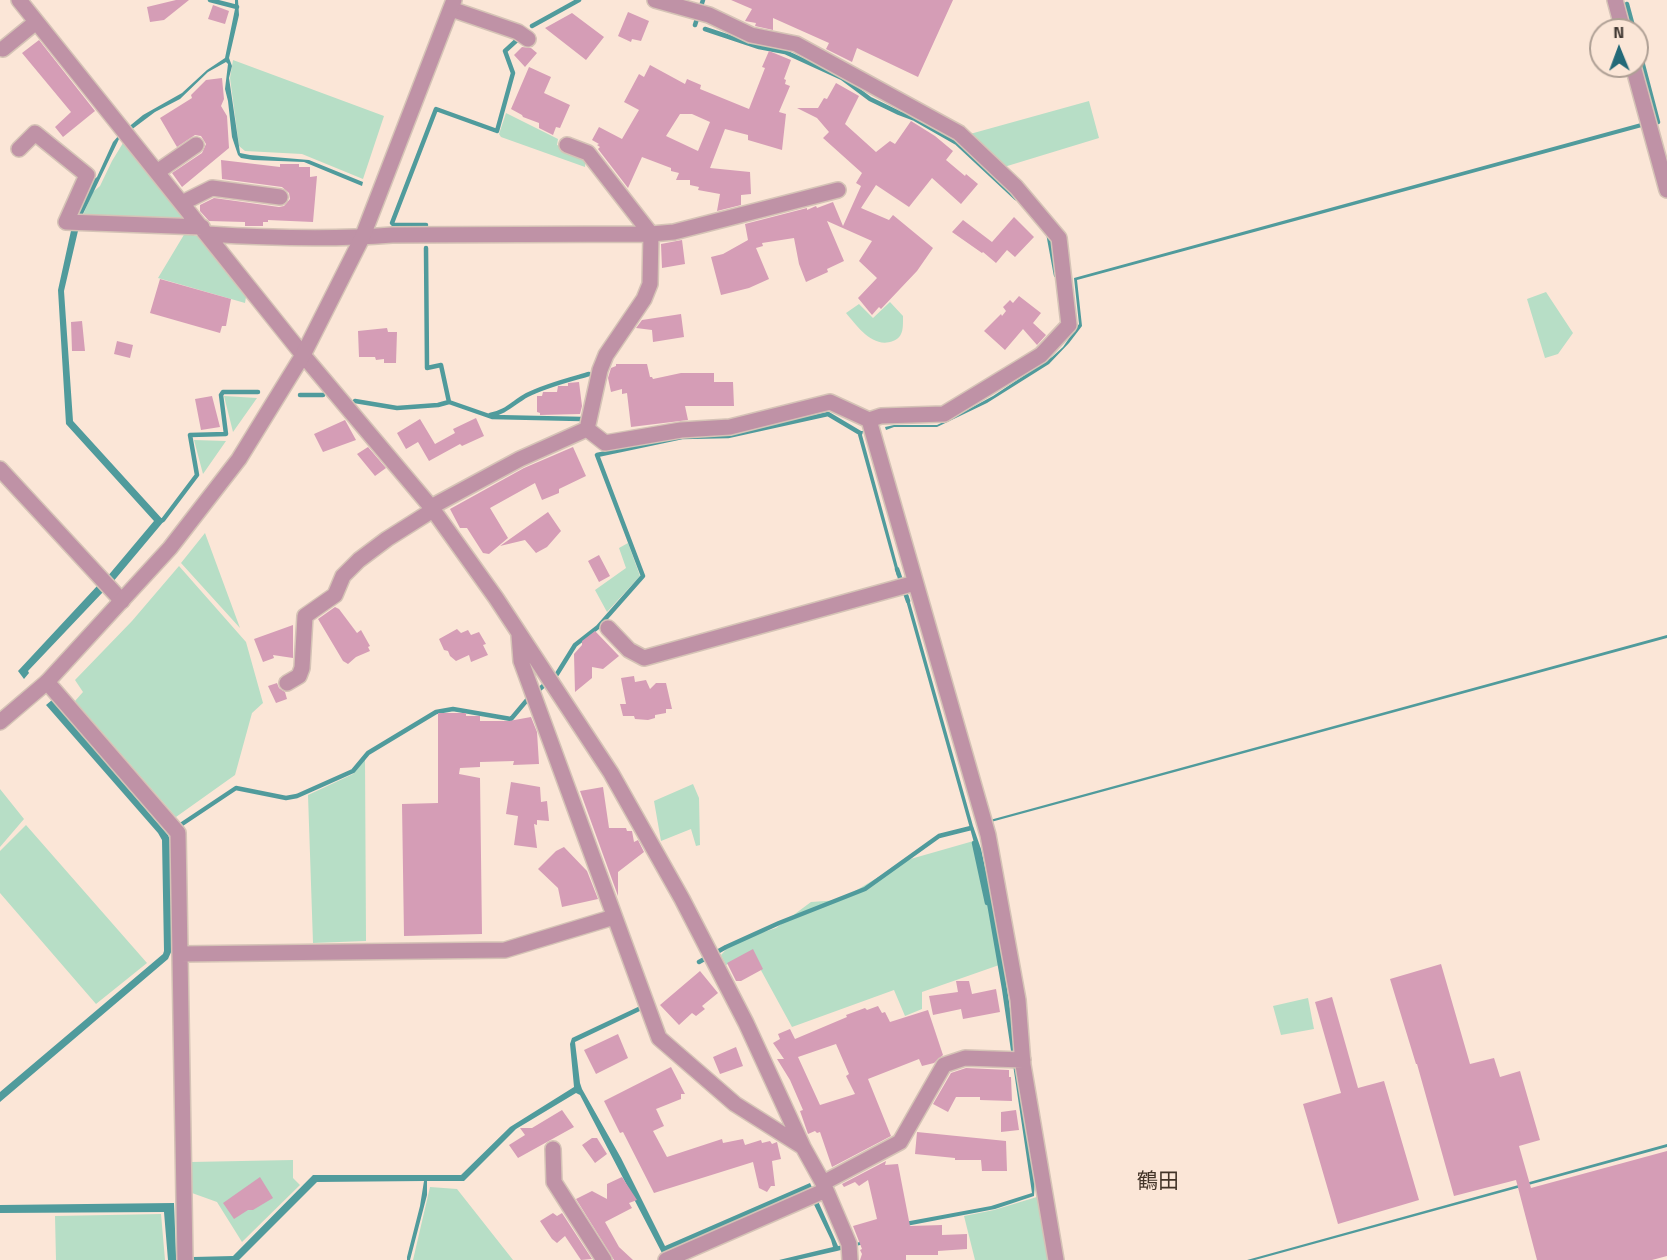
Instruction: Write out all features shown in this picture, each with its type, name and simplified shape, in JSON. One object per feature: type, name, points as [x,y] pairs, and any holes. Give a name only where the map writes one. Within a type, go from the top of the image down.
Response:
[{"type":"street","points":[[19,0],[303,355],[432,508],[519,633],[611,773],[682,898],[746,1023],[803,1147],[825,1186],[849,1244],[850,1260]]},
{"type":"street","points":[[587,429],[606,443],[681,430],[730,428],[830,402],[869,420],[881,416],[944,414],[1041,355],[1069,325],[1059,238],[1016,187],[959,133],[796,45],[751,35],[708,15],[655,0]]},
{"type":"street","points":[[1616,0],[1620,18]]},
{"type":"street","points":[[0,722],[47,682],[170,548],[238,459],[303,355],[362,238],[452,4],[528,39]]},
{"type":"street","points":[[3,49],[36,22]]},
{"type":"street","points":[[1636,78],[1667,190]]},
{"type":"street","points":[[19,148],[35,134],[87,175],[66,222],[204,230],[288,239],[362,238],[392,235],[674,232],[838,190]]},
{"type":"street","points":[[158,172],[196,145]]},
{"type":"street","points":[[567,145],[588,153],[651,234],[650,285],[644,299],[606,355],[600,370],[587,429]]},
{"type":"street","points":[[182,203],[212,188],[280,197]]},
{"type":"street","points":[[869,420],[988,835],[1018,1000],[1023,1060],[1056,1260]]},
{"type":"street","points":[[287,683],[299,676],[302,668],[305,616],[335,595],[343,576],[359,560],[432,508],[520,459],[587,429]]},
{"type":"street","points":[[0,470],[122,601]]},
{"type":"street","points":[[608,628],[629,650],[644,658],[915,583]]},
{"type":"street","points":[[519,633],[521,661],[659,1038],[735,1104],[803,1147]]},
{"type":"street","points":[[47,682],[177,833],[185,1260]]},
{"type":"street","points":[[180,954],[505,950],[614,917]]},
{"type":"street","points":[[666,1260],[825,1186],[900,1142],[944,1065],[965,1058],[1023,1060]]},
{"type":"street","points":[[553,1149],[554,1182],[604,1260]]},
{"type":"green space","points":[[233,60],[384,116],[363,179],[302,154],[245,151],[239,146],[230,78]]},
{"type":"green space","points":[[1089,101],[1099,138],[1004,167],[970,134]]},
{"type":"green space","points":[[506,113],[558,139],[557,145],[586,155],[585,167],[501,137],[499,134]]},
{"type":"green space","points":[[123,143],[189,223],[82,217],[93,192],[100,186]]},
{"type":"green space","points":[[185,233],[197,236],[246,297],[245,303],[158,278]]},
{"type":"green space","points":[[1546,292],[1573,333],[1558,354],[1545,358],[1527,299]]},
{"type":"green space","points":[[890,302],[903,316],[903,328],[897,339],[886,343],[866,335],[846,313],[859,304],[873,318]]},
{"type":"green space","points":[[224,396],[257,398],[233,432]]},
{"type":"green space","points":[[194,440],[226,441],[203,474]]},
{"type":"green space","points":[[205,533],[240,628],[181,563]]},
{"type":"green space","points":[[628,543],[640,576],[607,612],[595,590],[626,568],[619,548]]},
{"type":"green space","points":[[179,566],[246,642],[263,703],[252,713],[235,775],[176,817],[75,701],[83,692],[75,680],[132,621]]},
{"type":"green space","points":[[365,759],[366,941],[313,943],[308,795],[353,774]]},
{"type":"green space","points":[[693,784],[699,798],[700,845],[696,846],[691,829],[661,841],[654,801]]},
{"type":"green space","points":[[0,789],[24,819],[0,847]]},
{"type":"green space","points":[[26,825],[147,963],[96,1004],[0,893],[0,851]]},
{"type":"green space","points":[[977,840],[1002,964],[922,992],[922,1009],[905,1016],[894,990],[792,1027],[751,952],[726,965],[721,955],[733,942],[776,928],[811,902],[840,900],[907,860]]},
{"type":"green space","points":[[1308,998],[1314,1029],[1281,1035],[1273,1006]]},
{"type":"green space","points":[[293,1160],[293,1178],[300,1185],[242,1242],[217,1202],[192,1193],[191,1162]]},
{"type":"green space","points":[[430,1187],[457,1189],[513,1260],[413,1260]]},
{"type":"green space","points":[[1040,1196],[1049,1260],[975,1260],[964,1216],[994,1210]]},
{"type":"green space","points":[[161,1214],[165,1260],[56,1260],[55,1216]]},
{"type":"water","points":[[235,0],[238,0],[239,15],[229,58],[232,66],[229,78],[240,153],[309,160],[363,182],[362,186],[304,162],[241,158],[232,137],[225,89],[228,64],[226,62],[208,72],[180,99],[155,112],[119,139],[81,218],[64,291],[73,421],[164,521],[112,583],[107,577],[154,521],[66,424],[58,290],[74,217],[92,181],[97,177],[113,142],[143,115],[182,93],[207,70],[225,58]]},
{"type":"water","points":[[1641,123],[1642,127],[1077,280],[1082,326],[1049,364],[987,403],[937,427],[894,427],[886,430],[885,427],[894,425],[937,425],[993,396],[1052,357],[1063,347],[1079,324],[1074,278]]},
{"type":"water","points":[[860,431],[863,431],[862,435],[900,575],[897,576],[858,435]]},
{"type":"water","points":[[98,585],[103,592],[28,671],[24,679],[18,671]]},
{"type":"water","points":[[908,595],[987,876],[1004,968],[1035,1178],[1034,1196],[995,1209],[901,1227],[860,1245],[837,1251],[797,1260],[779,1260],[833,1247],[808,1192],[663,1255],[580,1095],[576,1093],[516,1129],[464,1181],[427,1181],[427,1195],[410,1260],[407,1260],[407,1257],[424,1181],[317,1182],[239,1260],[193,1260],[193,1257],[233,1256],[313,1175],[461,1175],[510,1127],[574,1087],[570,1044],[572,1038],[640,1006],[642,1010],[575,1042],[582,1089],[621,1158],[665,1246],[810,1183],[838,1246],[857,1243],[899,1223],[991,1206],[1032,1193],[1002,990],[980,864],[905,597]]},
{"type":"water","points":[[1667,635],[1667,638],[991,822],[990,820]]},
{"type":"water","points":[[52,700],[168,835],[170,840],[172,950],[168,959],[0,1102],[0,1092],[164,951],[162,840],[46,705]]},
{"type":"water","points":[[1667,1144],[1667,1147],[1255,1260],[1247,1260]]},
{"type":"water","points":[[174,1203],[178,1260],[168,1260],[164,1212],[0,1213],[0,1205]]},
{"type":"building","points":[[176,0],[189,0],[164,20],[150,22],[147,7]]},
{"type":"building","points":[[731,0],[953,0],[918,77],[857,48],[852,62],[826,49],[829,43],[773,18],[773,30],[755,26],[756,23],[745,21],[752,9]]},
{"type":"building","points":[[213,5],[229,11],[225,24],[208,19]]},
{"type":"building","points":[[628,12],[649,21],[641,41],[632,39],[631,42],[618,36]]},
{"type":"building","points":[[572,13],[604,37],[586,60],[545,28]]},
{"type":"building","points":[[39,40],[95,111],[63,137],[55,127],[71,112],[22,53]]},
{"type":"building","points":[[522,47],[531,48],[537,53],[525,67],[514,55]]},
{"type":"building","points":[[769,51],[791,60],[784,79],[785,84],[790,86],[779,112],[786,114],[782,150],[748,140],[748,135],[725,129],[710,168],[750,172],[751,194],[741,195],[741,205],[717,211],[720,194],[698,190],[699,187],[690,185],[690,180],[676,180],[679,173],[642,157],[628,188],[598,149],[599,144],[592,140],[599,127],[622,139],[639,110],[624,102],[639,74],[644,77],[650,65],[685,84],[687,79],[701,85],[700,89],[749,109],[765,68],[762,67]],"holes":[[[680,114],[692,114],[710,122],[698,151],[666,136]]]},
{"type":"building","points":[[529,67],[551,77],[544,93],[570,105],[560,128],[556,127],[553,135],[539,128],[539,123],[511,109]]},
{"type":"building","points":[[222,78],[224,99],[221,106],[227,116],[229,148],[182,187],[172,173],[202,153],[206,144],[201,136],[195,135],[177,147],[160,118],[192,98],[191,95],[206,80]]},
{"type":"building","points":[[836,83],[859,96],[845,124],[876,152],[890,141],[895,144],[911,121],[953,151],[946,160],[978,184],[961,204],[932,178],[909,207],[876,185],[861,208],[889,220],[893,215],[933,248],[917,271],[881,309],[879,307],[872,315],[858,298],[877,278],[859,261],[872,241],[827,221],[844,261],[827,269],[828,272],[806,282],[799,264],[794,238],[762,243],[763,246],[756,248],[769,279],[749,288],[721,295],[711,257],[723,254],[748,240],[745,224],[816,206],[817,208],[833,202],[843,226],[861,186],[856,183],[862,173],[823,138],[829,132],[817,118],[797,108],[818,108],[824,98],[827,99]]},
{"type":"building","points":[[221,160],[280,167],[280,164],[299,164],[299,167],[310,167],[310,177],[317,176],[313,222],[268,220],[268,222],[263,222],[263,226],[245,226],[245,222],[209,221],[200,211],[200,205],[214,198],[279,207],[284,206],[290,199],[289,193],[282,187],[222,179]]},
{"type":"building","points":[[1014,217],[1034,237],[1015,257],[1007,250],[996,263],[952,232],[963,220],[992,242]]},
{"type":"building","points":[[682,240],[685,264],[662,268],[661,244]]},
{"type":"building","points":[[160,279],[231,299],[226,326],[222,326],[220,333],[150,313]]},
{"type":"building","points":[[1019,296],[1041,313],[1033,323],[1046,335],[1037,345],[1023,329],[1005,350],[984,331],[1001,314],[1002,316],[1006,311],[1003,307],[1010,300],[1013,303]]},
{"type":"building","points":[[681,314],[684,337],[653,342],[652,330],[636,328],[642,320]]},
{"type":"building","points":[[82,321],[85,351],[72,351],[71,322]]},
{"type":"building","points":[[387,328],[388,332],[397,332],[396,363],[384,363],[384,359],[376,360],[375,357],[359,357],[358,331]]},
{"type":"building","points":[[117,341],[133,345],[130,358],[114,354]]},
{"type":"building","points":[[616,364],[647,364],[650,377],[653,379],[681,373],[714,373],[714,382],[733,382],[734,406],[685,406],[688,420],[631,427],[627,393],[622,394],[622,389],[611,392],[608,378],[611,368]]},
{"type":"building","points":[[579,382],[582,406],[580,414],[540,415],[537,412],[537,396],[542,396],[543,392],[557,392],[558,386],[568,386],[568,383]]},
{"type":"building","points":[[212,396],[220,427],[201,430],[195,399]]},
{"type":"building","points":[[476,418],[484,436],[462,446],[460,444],[429,461],[418,442],[406,449],[397,433],[420,419],[435,444],[455,433],[453,429]]},
{"type":"building","points":[[345,420],[356,440],[323,452],[314,434]]},
{"type":"building","points":[[368,447],[386,468],[375,476],[357,454]]},
{"type":"building","points":[[573,447],[586,476],[559,489],[559,493],[542,500],[535,483],[490,508],[508,538],[489,554],[483,553],[467,528],[460,528],[450,509],[524,468]]},
{"type":"building","points":[[548,512],[561,531],[547,547],[536,553],[525,540],[500,546]]},
{"type":"building","points":[[599,555],[610,576],[599,582],[588,561]]},
{"type":"building","points":[[335,607],[357,633],[361,630],[370,646],[368,647],[370,651],[356,657],[348,664],[343,661],[318,619]]},
{"type":"building","points":[[293,625],[293,658],[273,655],[274,658],[263,662],[254,639]]},
{"type":"building","points":[[457,629],[461,633],[468,630],[471,635],[479,632],[486,644],[483,645],[488,655],[471,662],[469,655],[456,661],[450,656],[439,639]]},
{"type":"building","points":[[595,631],[619,656],[603,669],[592,667],[592,678],[575,692],[574,654],[582,645],[582,641]]},
{"type":"building","points":[[634,676],[635,682],[646,680],[650,689],[656,683],[666,683],[672,709],[666,709],[666,713],[655,715],[655,718],[648,720],[623,716],[620,704],[626,704],[621,678]]},
{"type":"building","points":[[277,683],[279,688],[285,692],[287,699],[276,703],[268,686]]},
{"type":"building","points":[[438,713],[466,713],[466,716],[480,716],[480,721],[509,721],[531,717],[537,732],[539,764],[513,765],[514,761],[480,762],[480,767],[460,768],[459,774],[480,778],[482,934],[404,936],[402,804],[438,803]]},
{"type":"building","points":[[511,782],[540,787],[541,802],[547,801],[549,821],[537,820],[537,825],[534,824],[537,848],[514,845],[518,816],[506,814]]},
{"type":"building","points":[[603,787],[609,828],[626,828],[627,831],[632,831],[634,842],[638,840],[644,852],[618,872],[618,896],[580,791]]},
{"type":"building","points":[[564,847],[587,871],[598,899],[562,907],[558,888],[538,869],[556,851]]},
{"type":"building","points":[[753,949],[763,969],[741,981],[736,981],[727,963]]},
{"type":"building","points":[[1441,964],[1470,1064],[1494,1058],[1500,1077],[1520,1071],[1540,1140],[1519,1146],[1531,1188],[1667,1151],[1667,1256],[1652,1260],[1537,1260],[1516,1180],[1454,1196],[1417,1064],[1390,979]]},
{"type":"building","points":[[700,971],[718,993],[702,1006],[705,1009],[696,1016],[692,1013],[679,1025],[660,1005]]},
{"type":"building","points":[[956,981],[969,981],[972,994],[996,989],[1000,1012],[963,1019],[961,1009],[933,1015],[929,996],[958,992]]},
{"type":"building","points":[[1332,997],[1358,1088],[1384,1081],[1419,1200],[1338,1224],[1303,1104],[1341,1093],[1315,1002]]},
{"type":"building","points":[[878,1006],[882,1013],[885,1012],[890,1022],[928,1010],[943,1055],[934,1063],[922,1066],[919,1059],[868,1079],[891,1136],[832,1167],[820,1132],[815,1131],[808,1134],[800,1111],[803,1110],[790,1080],[777,1059],[784,1059],[773,1043],[780,1039],[778,1034],[790,1029],[795,1039],[847,1017],[846,1015],[865,1008],[867,1010]],"holes":[[[836,1044],[849,1074],[846,1076],[855,1094],[820,1105],[798,1057]]]},
{"type":"building","points":[[618,1034],[628,1058],[596,1074],[584,1050]]},
{"type":"building","points":[[736,1047],[743,1066],[720,1074],[713,1057]]},
{"type":"building","points":[[671,1067],[685,1094],[681,1094],[681,1099],[656,1109],[664,1126],[653,1131],[667,1157],[722,1139],[723,1143],[743,1139],[745,1145],[761,1140],[762,1143],[777,1142],[781,1159],[772,1161],[775,1186],[771,1186],[767,1192],[759,1188],[753,1162],[654,1193],[623,1132],[620,1133],[604,1101]]},
{"type":"building","points":[[966,1068],[1009,1070],[1012,1101],[956,1097],[948,1112],[933,1104],[951,1073]]},
{"type":"building","points":[[562,1110],[574,1127],[518,1158],[509,1145],[525,1135],[520,1128],[532,1128]]},
{"type":"building","points":[[1016,1110],[1019,1130],[1001,1132],[1001,1112]]},
{"type":"building","points":[[917,1132],[1006,1141],[1007,1171],[982,1171],[981,1160],[955,1160],[955,1158],[915,1154]]},
{"type":"building","points":[[592,1138],[597,1138],[607,1154],[595,1163],[582,1145]]},
{"type":"building","points":[[886,1161],[885,1165],[898,1164],[910,1226],[942,1225],[942,1235],[967,1234],[967,1249],[938,1251],[938,1255],[906,1255],[906,1260],[860,1260],[862,1249],[853,1226],[877,1219],[868,1180],[859,1186],[855,1182],[844,1187],[842,1184]]},
{"type":"building","points":[[260,1177],[273,1198],[234,1219],[223,1203]]},
{"type":"building","points":[[622,1177],[637,1200],[629,1203],[632,1208],[605,1222],[619,1247],[633,1260],[614,1260],[576,1199],[592,1191],[607,1199],[607,1184]]},
{"type":"building","points":[[553,1213],[557,1216],[562,1213],[592,1259],[581,1260],[565,1236],[557,1243],[552,1239],[540,1221]]},
{"type":"waterway","points":[[210,0],[237,7]]},
{"type":"waterway","points":[[532,26],[579,0]]},
{"type":"waterway","points":[[695,25],[703,0]]},
{"type":"waterway","points":[[1627,4],[1631,18]]},
{"type":"waterway","points":[[705,29],[759,47],[785,52],[842,78],[870,99],[915,119],[957,143],[1016,198]]},
{"type":"waterway","points":[[426,225],[394,225],[392,223],[436,109],[497,131],[513,73],[505,51],[517,40]]},
{"type":"waterway","points":[[1646,78],[1658,122]]},
{"type":"waterway","points":[[1049,237],[1056,275]]},
{"type":"waterway","points":[[426,248],[427,368],[441,365],[449,402]]},
{"type":"waterway","points":[[490,415],[505,410],[535,391],[589,374]]},
{"type":"waterway","points":[[159,521],[163,520],[197,475],[190,435],[226,434],[221,395],[223,392],[258,392]]},
{"type":"waterway","points":[[300,395],[323,395]]},
{"type":"waterway","points":[[355,401],[397,408],[449,402],[492,417],[581,419]]},
{"type":"waterway","points":[[182,824],[236,788],[286,798],[297,796],[353,771],[368,753],[436,712],[453,709],[511,719],[527,700],[557,674],[575,645],[598,627],[643,576],[597,455],[682,437],[728,436],[828,414],[860,433]]},
{"type":"waterway","points":[[897,569],[908,601]]},
{"type":"waterway","points":[[699,962],[779,923],[865,889],[939,836],[971,828]]},
{"type":"waterway","points":[[974,843],[987,903]]},
{"type":"district","name":"鶴田","points":[[1158,1183]]}]
